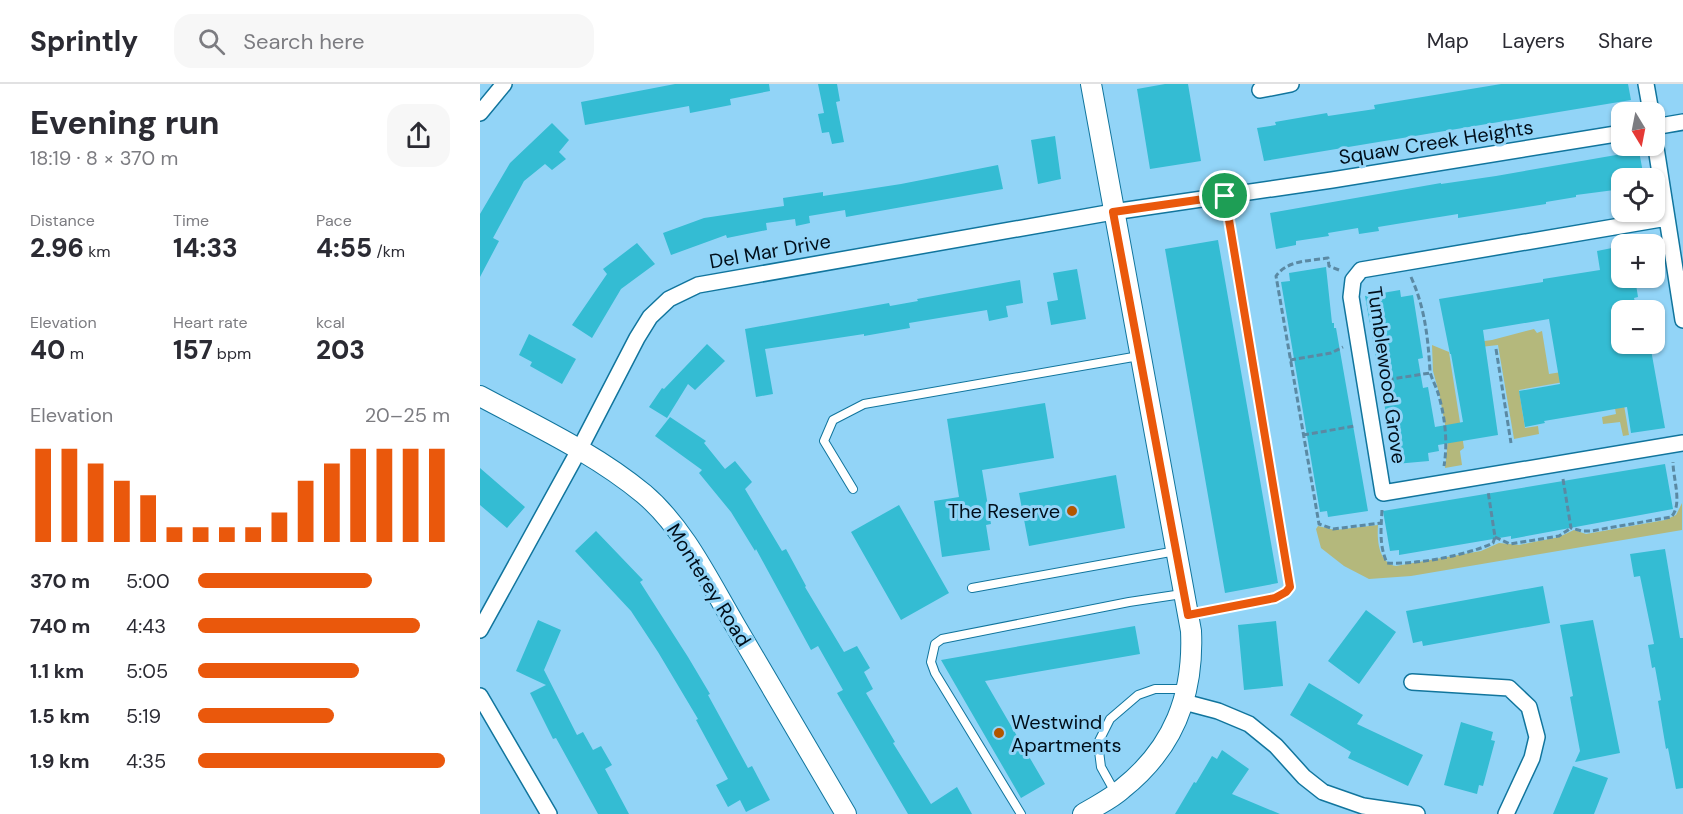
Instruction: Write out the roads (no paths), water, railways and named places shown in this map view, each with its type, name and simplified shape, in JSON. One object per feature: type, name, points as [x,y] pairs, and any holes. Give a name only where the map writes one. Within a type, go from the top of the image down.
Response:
[{"type":"street","points":[[480,113],[504,84]]},
{"type":"street","points":[[1083,814],[1116,794],[1147,767],[1169,738],[1186,695],[1192,656],[1188,615],[1091,84]]},
{"type":"street","points":[[1260,90],[1291,84]]},
{"type":"street","points":[[1646,84],[1649,102]]},
{"type":"street","points":[[1665,125],[1683,122]]},
{"type":"street","name":"Squaw Creek Heights","points":[[1257,190],[1481,157],[1611,135]]},
{"type":"street","points":[[1657,156],[1683,320]]},
{"type":"street","name":"Del Mar Drive","points":[[480,630],[579,450],[637,338],[650,317],[669,299],[698,285],[1113,212],[1257,190]]},
{"type":"street","name":"Tumblewood Grove","points":[[1667,218],[1361,270],[1353,280],[1351,297],[1383,493],[1678,444]]},
{"type":"street","name":"Monterey Road","points":[[480,396],[579,450],[645,495],[663,513],[708,578],[846,814]]},
{"type":"street","points":[[1412,682],[1509,688],[1530,707],[1537,737],[1532,758],[1506,814]]},
{"type":"street","points":[[1186,695],[1249,724],[1276,746],[1304,777],[1323,792],[1356,804],[1417,814]]},
{"type":"street","points":[[480,696],[549,814]]},
{"type":"lane","points":[[1188,615],[1275,598],[1290,587],[1225,196]]},
{"type":"lane","points":[[853,489],[824,441],[833,420],[864,404],[1140,356]]},
{"type":"lane","points":[[972,588],[1176,551]]},
{"type":"lane","points":[[1022,814],[935,673],[931,662],[935,644],[942,639],[1129,602],[1184,594]]},
{"type":"lane","points":[[1116,794],[1101,767],[1098,743],[1110,718],[1138,695],[1155,689],[1186,695]]},
{"type":"place","name":"The Reserve","points":[[1072,511]]},
{"type":"place","name":"Westwind Apartments","points":[[999,733]]}]
